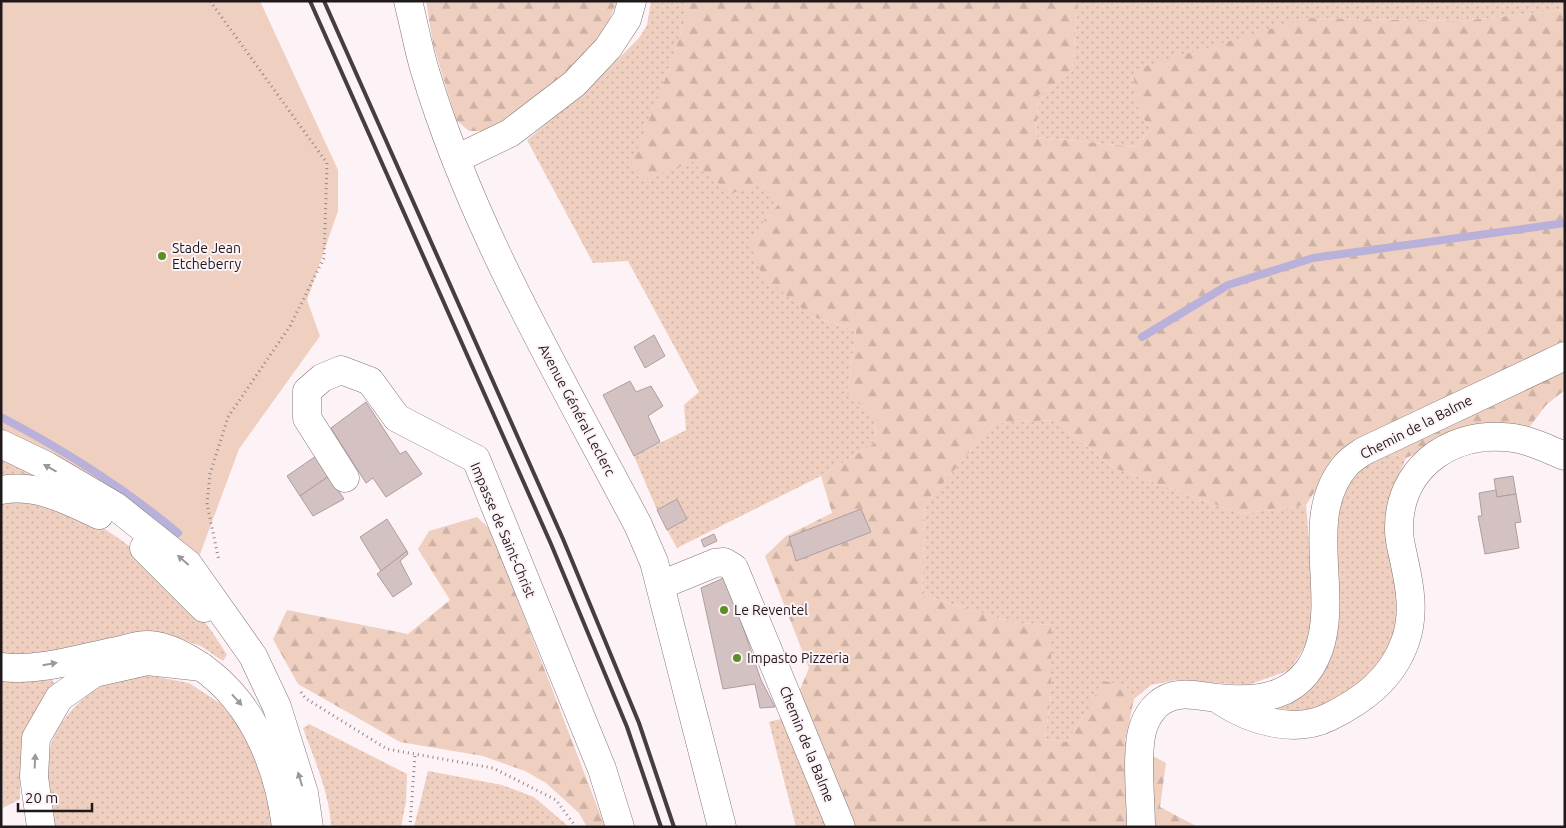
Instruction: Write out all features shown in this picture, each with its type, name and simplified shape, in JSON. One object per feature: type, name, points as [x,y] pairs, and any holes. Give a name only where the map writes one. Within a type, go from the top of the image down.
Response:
[{"type":"main road","name":"Avenue Général Leclerc","points":[[408,1],[424,71],[456,159],[511,282],[638,526],[661,585],[722,827]]},
{"type":"main road","points":[[456,159],[510,133],[574,84],[608,48],[627,20],[632,1]]},
{"type":"main road","name":"Chemin de la Balme","points":[[1141,827],[1140,742],[1143,726],[1158,703],[1179,694],[1244,700],[1269,697],[1287,690],[1301,680],[1319,649],[1327,613],[1324,539],[1326,512],[1333,484],[1347,464],[1364,451],[1565,356]]},
{"type":"main road","name":"Impasse de Saint-Christ","points":[[344,478],[307,418],[307,391],[322,378],[341,370],[370,381],[397,418],[476,459],[602,769],[620,827]]},
{"type":"main road","points":[[1218,698],[1249,716],[1284,724],[1304,724],[1326,719],[1353,705],[1372,691],[1384,678],[1405,643],[1410,625],[1411,605],[1399,533],[1399,512],[1413,475],[1430,459],[1445,449],[1482,437],[1504,437],[1529,441],[1565,456]]},
{"type":"main road","points":[[1,444],[47,466],[115,506],[188,564],[253,656],[277,707],[304,793],[309,827]]},
{"type":"main road","points":[[1,490],[25,488],[52,494],[108,519],[145,549],[253,656]]},
{"type":"main road","name":"Chemin de la Balme","points":[[661,585],[715,563],[724,562],[734,568],[841,827]]},
{"type":"main road","points":[[1,667],[44,665],[147,645],[173,650],[202,666],[222,683],[245,709],[266,747],[286,827]]},
{"type":"main road","points":[[41,827],[34,777],[36,738],[59,698],[94,673],[147,661],[202,666]]},
{"type":"path","points":[[210,1],[327,163],[324,258],[290,326],[228,417],[210,474],[207,504],[221,568]]},
{"type":"path","points":[[299,690],[305,698],[387,749],[493,768],[556,800],[576,827]]},
{"type":"path","points":[[410,827],[415,754]]},
{"type":"green space","name":"Stade Jean Etcheberry","points":[[1,1],[260,1],[338,170],[338,211],[307,300],[320,336],[239,449],[199,557],[162,524],[117,492],[1,431]]},
{"type":"green space","points":[[426,1],[617,1],[606,28],[558,92],[489,131],[469,131],[456,120],[433,44]]},
{"type":"green space","points":[[651,1],[686,1],[686,18],[662,88],[645,179],[693,161],[703,172],[763,185],[782,202],[765,219],[811,316],[856,331],[847,394],[876,417],[875,443],[821,476],[677,548],[667,530],[687,519],[677,500],[657,510],[634,456],[686,430],[684,405],[699,392],[628,261],[593,263],[527,140],[591,86],[639,38],[647,25]]},
{"type":"green space","points":[[686,1],[1078,1],[1072,71],[1038,96],[1036,137],[1135,147],[1151,129],[1138,111],[1133,70],[1306,18],[1460,21],[1565,10],[1565,390],[1546,405],[1528,429],[1472,428],[1406,458],[1390,454],[1372,438],[1342,450],[1306,505],[1241,514],[1114,468],[1054,420],[995,423],[925,504],[922,595],[1011,622],[1051,625],[1051,695],[1045,739],[1066,742],[1085,715],[1103,681],[1125,685],[1134,699],[1125,741],[1166,763],[1160,807],[1198,827],[851,827],[799,692],[809,668],[765,556],[786,536],[832,513],[821,476],[875,443],[876,417],[847,394],[856,331],[811,316],[762,275],[750,244],[765,219],[781,202],[763,185],[732,193],[703,172],[693,162],[645,179],[631,164],[662,88],[686,18]]},
{"type":"green space","points":[[1078,1],[1565,1],[1565,10],[1460,21],[1306,18],[1138,111],[1151,129],[1135,147],[1036,137],[1038,96],[1072,71]]},
{"type":"green space","points":[[1054,420],[1114,468],[1241,514],[1306,505],[1314,604],[1308,641],[1290,670],[1248,685],[1176,680],[1151,685],[1134,699],[1125,685],[1085,715],[1066,742],[1045,739],[1051,695],[1051,625],[1011,622],[922,595],[925,504],[995,423]]},
{"type":"green space","points":[[1390,454],[1406,458],[1390,496],[1385,524],[1398,582],[1396,631],[1385,659],[1365,683],[1323,708],[1276,714],[1268,705],[1306,683],[1338,503],[1360,466]]},
{"type":"green space","points":[[1,455],[49,480],[1,476]]},
{"type":"green space","points":[[22,498],[74,512],[124,542],[144,558],[181,593],[198,613],[227,655],[223,661],[201,646],[178,638],[49,655],[1,655],[1,500]]},
{"type":"green space","points":[[477,517],[491,530],[605,827],[587,827],[579,813],[546,783],[525,771],[483,756],[400,742],[298,684],[273,639],[287,610],[408,634],[450,600],[418,549],[429,531]]},
{"type":"green space","points":[[147,675],[189,683],[221,704],[241,729],[260,768],[274,827],[52,827],[47,767],[51,744],[57,730],[76,706],[100,687],[113,680],[127,676]]},
{"type":"green space","points":[[51,678],[58,690],[23,747],[20,769],[20,799],[3,808],[1,680]]},
{"type":"green space","points":[[784,718],[827,827],[796,827],[769,722]]},
{"type":"green space","points":[[309,724],[407,774],[406,802],[401,827],[331,827],[325,789],[303,728]]},
{"type":"green space","points":[[428,771],[502,785],[534,797],[569,827],[414,827]]},
{"type":"building","points":[[654,335],[665,356],[645,368],[634,347]]},
{"type":"building","points":[[630,381],[636,392],[651,386],[663,406],[648,416],[660,442],[634,456],[603,395]]},
{"type":"building","points":[[366,402],[400,454],[406,451],[422,474],[386,497],[373,478],[366,483],[331,428]]},
{"type":"building","points":[[316,456],[329,476],[300,496],[287,476]]},
{"type":"building","points":[[329,476],[344,499],[313,516],[300,496]]},
{"type":"building","points":[[1513,476],[1516,494],[1497,497],[1494,479]]},
{"type":"building","points":[[1496,490],[1497,497],[1516,494],[1521,522],[1515,523],[1519,548],[1485,554],[1478,516],[1482,516],[1479,493]]},
{"type":"building","points":[[677,499],[687,519],[667,530],[657,510]]},
{"type":"building","points":[[861,509],[871,532],[796,561],[789,537]]},
{"type":"building","points":[[387,519],[407,551],[381,571],[360,537]]},
{"type":"building","points":[[714,534],[717,541],[704,547],[701,540]]},
{"type":"building","points":[[407,551],[408,554],[400,561],[412,584],[393,597],[377,574]]},
{"type":"building","points":[[726,577],[761,680],[775,707],[760,708],[755,684],[723,689],[701,588]]},
{"type":"waterway","points":[[1142,337],[1228,285],[1313,258],[1565,223]]},
{"type":"waterway","points":[[1,417],[93,470],[136,500],[178,533]]},
{"type":"railway","points":[[310,1],[551,544],[627,727],[661,827]]},
{"type":"railway","points":[[324,1],[563,539],[639,723],[674,827]]},
{"type":"place","name":"Stade Jean Etcheberry","points":[[162,256]]},
{"type":"place","name":"Le Reventel","points":[[724,610]]},
{"type":"place","name":"Impasto Pizzeria","points":[[737,658]]}]
